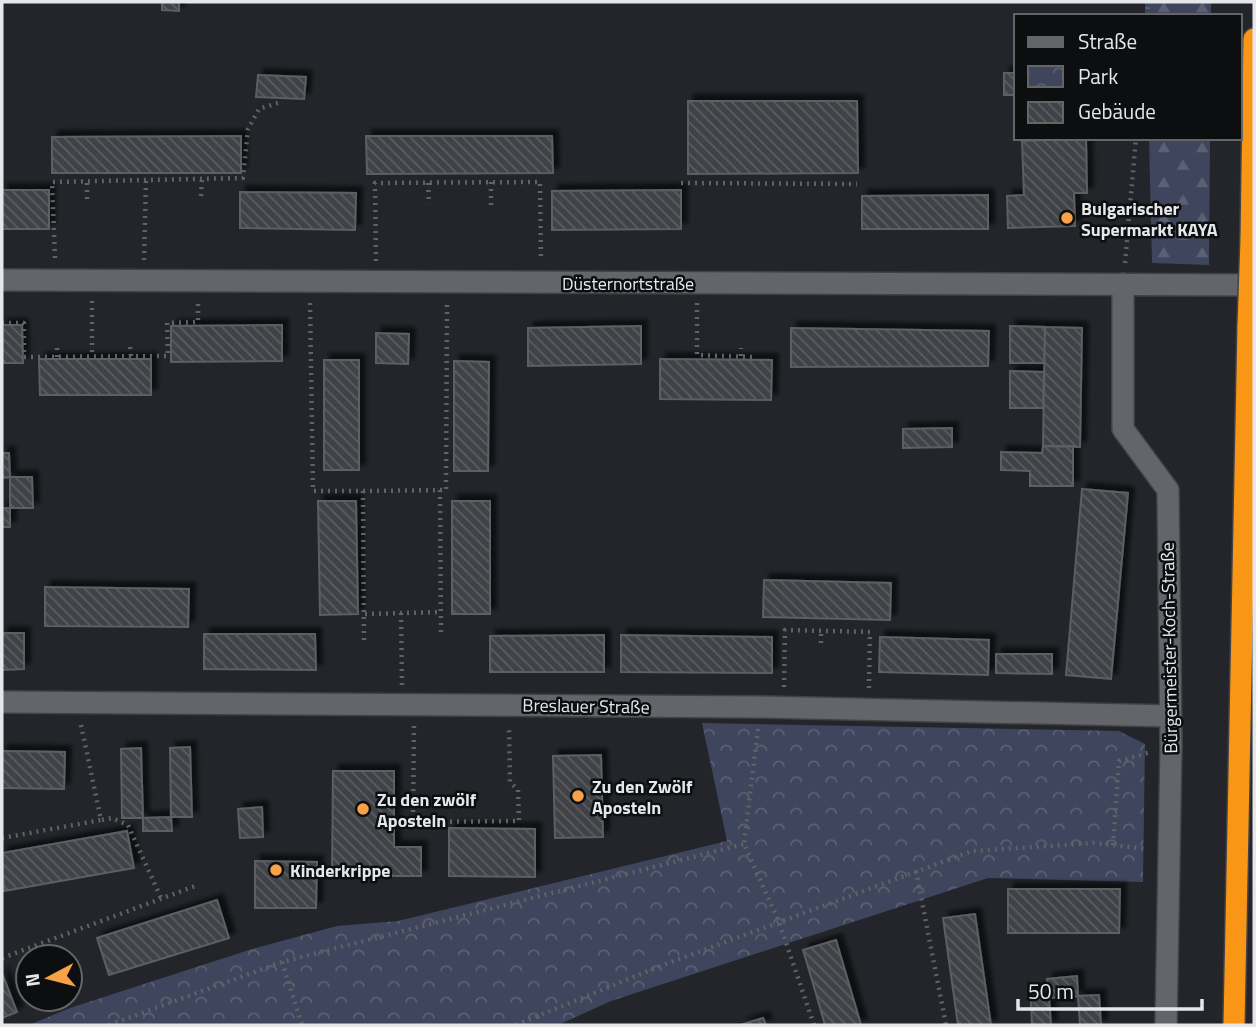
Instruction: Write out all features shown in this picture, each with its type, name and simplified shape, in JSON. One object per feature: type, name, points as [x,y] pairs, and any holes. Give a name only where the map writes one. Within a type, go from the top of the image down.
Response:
[{"type":"highway","points":[[1234,1025],[1254,39]]},
{"type":"street","name":"Düsternortstraße","points":[[2,280],[1254,285]]},
{"type":"street","name":"Bürgermeister-Koch-Straße","points":[[1123,285],[1123,429],[1168,490],[1171,746],[1166,1025]]},
{"type":"street","name":"Breslauer Straße","points":[[2,702],[784,708],[1171,716]]},
{"type":"path","points":[[55,280],[52,182],[243,178],[248,129],[259,109],[281,102]]},
{"type":"path","points":[[1123,285],[1136,140]]},
{"type":"path","points":[[201,196],[202,179]]},
{"type":"path","points":[[143,281],[146,180]]},
{"type":"path","points":[[87,181],[87,199]]},
{"type":"path","points":[[376,282],[376,183],[540,182],[541,283]]},
{"type":"path","points":[[428,183],[429,204]]},
{"type":"path","points":[[491,183],[491,206]]},
{"type":"path","points":[[681,183],[857,184]]},
{"type":"path","points":[[92,280],[92,356]]},
{"type":"path","points":[[2,323],[23,324],[24,357],[167,356],[167,323],[198,322],[197,281]]},
{"type":"path","points":[[310,281],[313,491],[446,490],[447,282]]},
{"type":"path","points":[[696,283],[697,355],[752,357]]},
{"type":"path","points":[[130,347],[131,356]]},
{"type":"path","points":[[57,348],[57,357]]},
{"type":"path","points":[[741,348],[741,356]]},
{"type":"path","points":[[440,490],[441,633]]},
{"type":"path","points":[[363,491],[364,643]]},
{"type":"path","points":[[365,614],[440,612]]},
{"type":"path","points":[[401,613],[413,822],[519,821],[518,790],[510,782],[509,705]]},
{"type":"path","points":[[784,708],[785,630],[870,632],[868,710]]},
{"type":"path","points":[[821,631],[821,643]]},
{"type":"path","points":[[77,703],[101,820]]},
{"type":"path","points":[[761,708],[744,844],[779,922],[814,1025]]},
{"type":"path","points":[[1113,845],[1119,761],[1171,746]]},
{"type":"path","points":[[2,838],[112,818],[128,825],[162,898]]},
{"type":"path","points":[[516,1025],[658,967],[972,851],[1094,843],[1169,851]]},
{"type":"path","points":[[109,1025],[282,962],[744,844]]},
{"type":"path","points":[[916,871],[946,1025]]},
{"type":"path","points":[[2,958],[198,885]]},
{"type":"path","points":[[282,962],[302,1025]]},
{"type":"green space","points":[[1145,2],[1211,2],[1211,14],[1145,14]]},
{"type":"green space","points":[[1149,140],[1210,140],[1209,265],[1152,263]]},
{"type":"green space","points":[[702,723],[1119,731],[1145,744],[1143,882],[988,878],[611,1001],[558,1025],[29,1025],[58,1013],[84,1013],[84,1003],[252,949],[337,926],[398,921],[727,841]]},
{"type":"building","points":[[162,2],[179,2],[179,11],[162,10]]},
{"type":"building","points":[[1004,73],[1014,73],[1014,95],[1004,95]]},
{"type":"building","points":[[258,75],[306,77],[304,99],[256,97]]},
{"type":"building","points":[[688,101],[857,101],[858,173],[688,174]]},
{"type":"building","points":[[241,136],[241,173],[52,173],[52,137]]},
{"type":"building","points":[[366,136],[552,136],[553,173],[367,174]]},
{"type":"building","points":[[1086,140],[1087,193],[1074,193],[1075,226],[1008,228],[1007,196],[1024,195],[1022,141]]},
{"type":"building","points":[[2,190],[49,190],[49,229],[2,229]]},
{"type":"building","points":[[681,190],[681,229],[552,230],[552,191]]},
{"type":"building","points":[[240,192],[356,193],[355,230],[240,228]]},
{"type":"building","points":[[988,195],[988,229],[862,229],[862,196]]},
{"type":"building","points":[[2,325],[22,325],[23,363],[2,363]]},
{"type":"building","points":[[282,325],[282,361],[171,362],[171,326]]},
{"type":"building","points":[[641,326],[641,364],[528,366],[528,328]]},
{"type":"building","points":[[1010,326],[1045,327],[1044,363],[1010,363]]},
{"type":"building","points":[[1045,327],[1082,328],[1080,447],[1043,446]]},
{"type":"building","points":[[791,328],[989,331],[988,366],[791,367]]},
{"type":"building","points":[[376,333],[409,334],[408,364],[376,363]]},
{"type":"building","points":[[39,359],[151,359],[151,395],[40,395]]},
{"type":"building","points":[[660,359],[772,360],[771,400],[660,399]]},
{"type":"building","points":[[324,360],[359,360],[359,470],[324,470]]},
{"type":"building","points":[[454,361],[489,362],[488,471],[454,471]]},
{"type":"building","points":[[1010,371],[1044,372],[1043,408],[1010,408]]},
{"type":"building","points":[[952,428],[952,447],[903,448],[903,429]]},
{"type":"building","points":[[1043,446],[1073,446],[1073,486],[1030,486],[1030,471],[1001,470],[1001,452],[1042,453]]},
{"type":"building","points":[[2,453],[9,453],[10,477],[2,478]]},
{"type":"building","points":[[10,477],[32,477],[33,508],[10,508]]},
{"type":"building","points":[[1082,489],[1128,493],[1111,679],[1066,675]]},
{"type":"building","points":[[318,501],[356,501],[358,614],[320,615]]},
{"type":"building","points":[[452,501],[490,501],[490,614],[452,614]]},
{"type":"building","points":[[2,508],[10,508],[10,527],[2,527]]},
{"type":"building","points":[[764,580],[891,583],[890,620],[763,617]]},
{"type":"building","points":[[45,587],[189,589],[188,627],[45,626]]},
{"type":"building","points":[[2,633],[24,633],[24,669],[2,670]]},
{"type":"building","points":[[204,634],[315,634],[316,670],[204,669]]},
{"type":"building","points":[[604,635],[604,672],[490,672],[490,636]]},
{"type":"building","points":[[621,635],[772,637],[772,673],[621,672]]},
{"type":"building","points":[[880,637],[989,640],[988,675],[879,672]]},
{"type":"building","points":[[996,654],[1052,654],[1052,674],[996,673]]},
{"type":"building","points":[[190,747],[192,817],[171,817],[170,748]]},
{"type":"building","points":[[141,748],[143,818],[122,818],[121,749]]},
{"type":"building","points":[[2,751],[65,752],[64,789],[2,788]]},
{"type":"building","name":"Zu den Zwölf Aposteln","points":[[601,755],[603,837],[555,838],[553,756]]},
{"type":"building","name":"Zu den zwölf Aposteln","points":[[333,771],[394,771],[394,847],[421,847],[421,876],[332,876]]},
{"type":"building","points":[[262,807],[263,837],[240,838],[238,809]]},
{"type":"building","points":[[171,817],[172,831],[143,831],[143,818]]},
{"type":"building","points":[[449,828],[535,829],[535,877],[449,876]]},
{"type":"building","points":[[127,831],[134,868],[4,891],[2,853]]},
{"type":"building","points":[[255,861],[317,862],[316,908],[255,908]]},
{"type":"building","points":[[1008,889],[1120,889],[1119,933],[1008,933]]},
{"type":"building","points":[[217,900],[229,938],[109,975],[97,938]]},
{"type":"building","points":[[975,914],[991,1025],[958,1025],[943,918]]},
{"type":"building","points":[[836,940],[861,1025],[825,1025],[803,950]]},
{"type":"building","points":[[2,973],[14,1004],[14,1013],[2,1018]]},
{"type":"building","points":[[1077,976],[1078,996],[1049,998],[1047,979]]},
{"type":"building","points":[[1099,995],[1101,1025],[1080,1025],[1078,996]]},
{"type":"building","points":[[1049,998],[1051,1025],[1032,1025],[1031,1000]]},
{"type":"building","points":[[763,1018],[766,1025],[740,1025]]},
{"type":"place","name":"Bulgarischer Supermarkt KAYA","points":[[1067,218]]},
{"type":"place","name":"Zu den Zwölf Aposteln","points":[[578,796]]},
{"type":"place","name":"Zu den zwölf Aposteln","points":[[363,809]]},
{"type":"place","name":"Kinderkrippe","points":[[276,870]]}]
